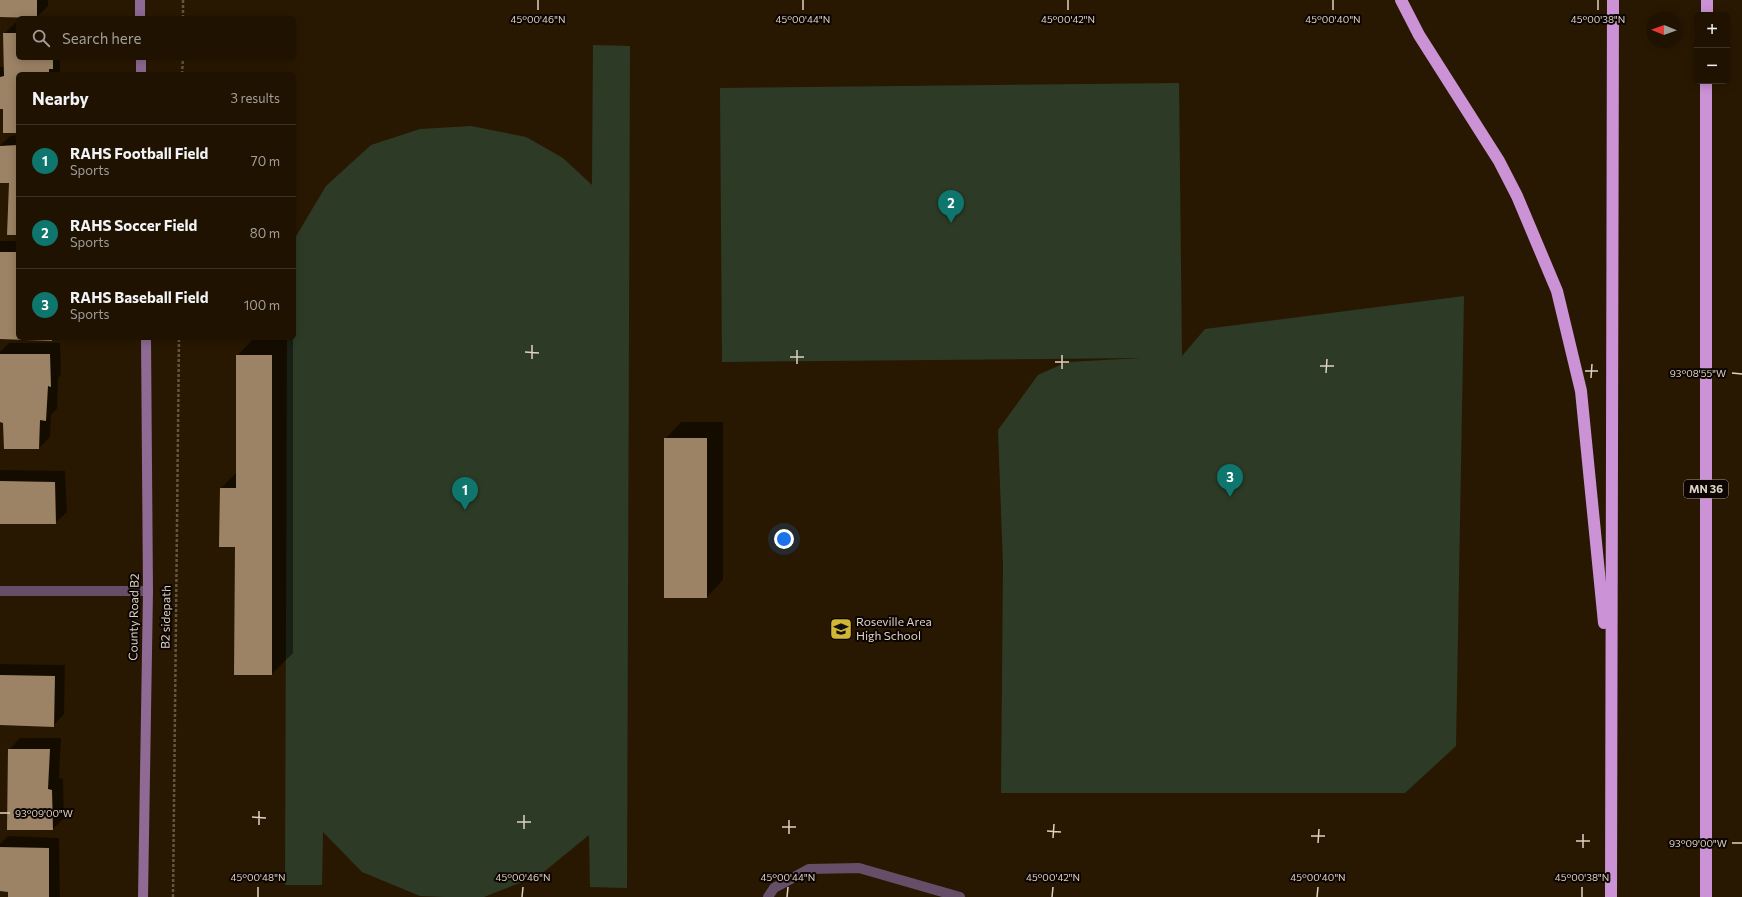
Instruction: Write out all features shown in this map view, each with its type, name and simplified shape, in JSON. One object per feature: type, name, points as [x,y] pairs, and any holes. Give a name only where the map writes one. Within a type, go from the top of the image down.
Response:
[{"type":"highway","points":[[1401,0],[1419,35],[1499,161],[1517,196],[1557,291],[1581,391],[1611,691]]},
{"type":"highway","points":[[1611,897],[1613,0]]},
{"type":"highway","points":[[1706,0],[1706,12]]},
{"type":"highway","name":"MN 36","points":[[1706,84],[1706,897]]},
{"type":"street","points":[[140,0],[140,16]]},
{"type":"street","points":[[141,60],[141,72]]},
{"type":"street","name":"County Road B2","points":[[143,897],[148,591],[146,340]]},
{"type":"street","points":[[0,591],[148,591]]},
{"type":"street","points":[[768,897],[774,888],[810,869],[859,868],[960,897]]},
{"type":"path","points":[[183,0],[183,16]]},
{"type":"path","points":[[182,60],[182,72]]},
{"type":"path","name":"B2 sidepath","points":[[173,897],[179,340]]},
{"type":"green space","points":[[593,45],[630,46],[627,888],[590,887],[589,835],[540,875],[484,897],[420,896],[362,872],[323,832],[322,885],[285,885],[287,340],[296,340],[296,236],[326,186],[371,145],[420,129],[471,126],[526,137],[563,158],[592,185]]},
{"type":"green space","points":[[1179,83],[1182,356],[1205,329],[1464,296],[1456,746],[1405,793],[1001,793],[1003,565],[998,430],[1038,375],[1067,362],[1142,358],[722,362],[720,88]]},
{"type":"building","points":[[0,0],[37,0],[37,16],[0,17]]},
{"type":"building","points":[[3,33],[16,33],[16,60],[53,60],[53,69],[49,69],[49,72],[16,72],[16,133],[3,133],[3,109],[0,109],[0,77],[4,76]]},
{"type":"building","points":[[16,145],[16,235],[7,235],[9,183],[0,183],[0,146]]},
{"type":"building","points":[[0,252],[16,252],[16,340],[0,339]]},
{"type":"building","points":[[26,340],[52,340],[52,341]]},
{"type":"building","points":[[0,354],[50,354],[51,387],[48,386],[46,421],[40,420],[39,449],[4,449],[3,423],[0,422]]},
{"type":"building","points":[[236,355],[272,355],[272,675],[234,675],[235,547],[219,547],[220,488],[236,488]]},
{"type":"building","points":[[664,438],[707,438],[707,598],[664,598]]},
{"type":"building","points":[[0,481],[55,482],[56,524],[0,524]]},
{"type":"building","points":[[0,675],[55,676],[54,727],[0,725]]},
{"type":"building","points":[[8,749],[50,749],[48,789],[52,790],[53,830],[7,830]]},
{"type":"building","points":[[0,847],[49,848],[49,897],[8,897],[8,892],[0,891]]},
{"type":"place","name":"RAHS Soccer Field","points":[[951,223]]},
{"type":"place","name":"RAHS Baseball Field","points":[[1230,497]]},
{"type":"place","name":"RAHS Football Field","points":[[465,510]]},
{"type":"place","name":"Roseville Area High School","points":[[841,629]]}]
